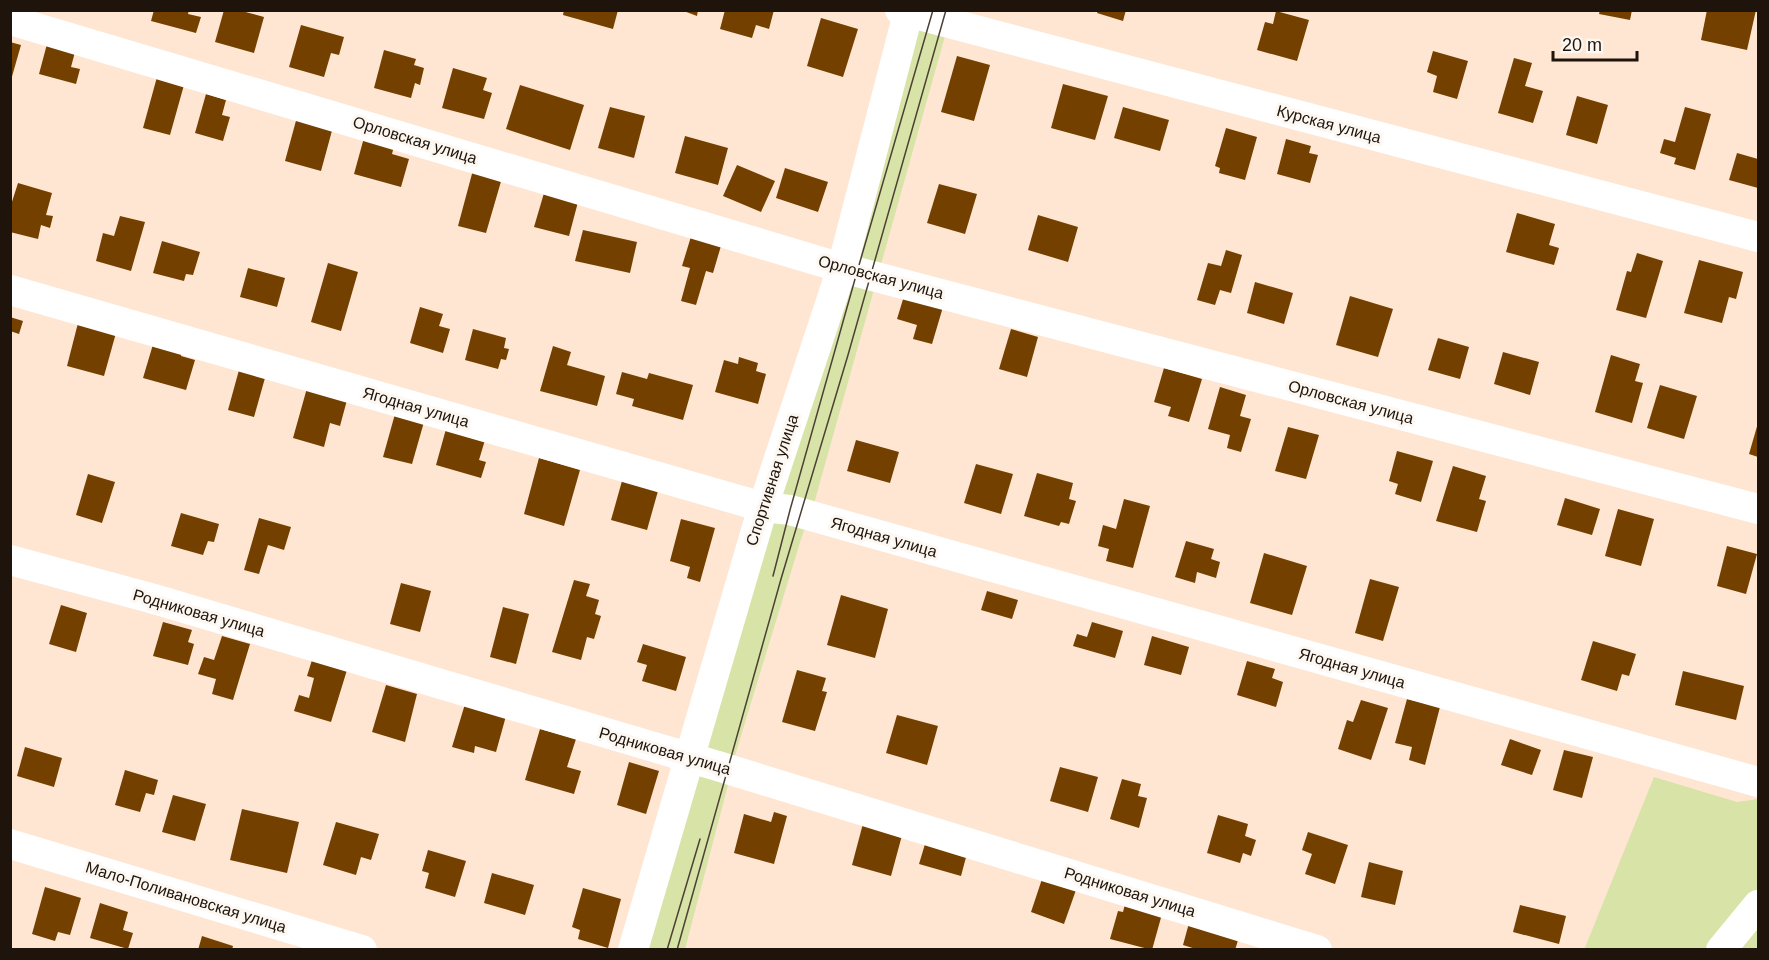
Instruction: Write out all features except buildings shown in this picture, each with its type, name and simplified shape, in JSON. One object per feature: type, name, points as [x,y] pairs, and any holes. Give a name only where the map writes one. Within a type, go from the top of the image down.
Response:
[{"type":"street","name":"Курская улица","points":[[906,11],[1758,237]]},
{"type":"street","name":"Спортивная улица","points":[[633,950],[763,507],[842,267],[906,11]]},
{"type":"street","name":"Орловская улица","points":[[10,20],[842,267],[1758,509]]},
{"type":"street","name":"Ягодная улица","points":[[10,290],[763,507],[790,510],[1758,782]]},
{"type":"street","name":"Родниковая улица","points":[[10,561],[154,599],[1317,950]]},
{"type":"street","name":"Мало-Поливановская улица","points":[[10,844],[362,950]]},
{"type":"street","points":[[1721,950],[1758,905]]},
{"type":"green space","points":[[952,11],[815,500],[733,762],[685,949],[638,950],[905,23]]},
{"type":"green space","points":[[1654,777],[1737,802],[1758,799],[1758,949],[1584,950]]},
{"type":"tram line","points":[[773,576],[857,272],[933,10]]},
{"type":"tram line","points":[[677,950],[781,579],[848,355],[946,10]]},
{"type":"tram line","points":[[667,950],[700,839]]}]
